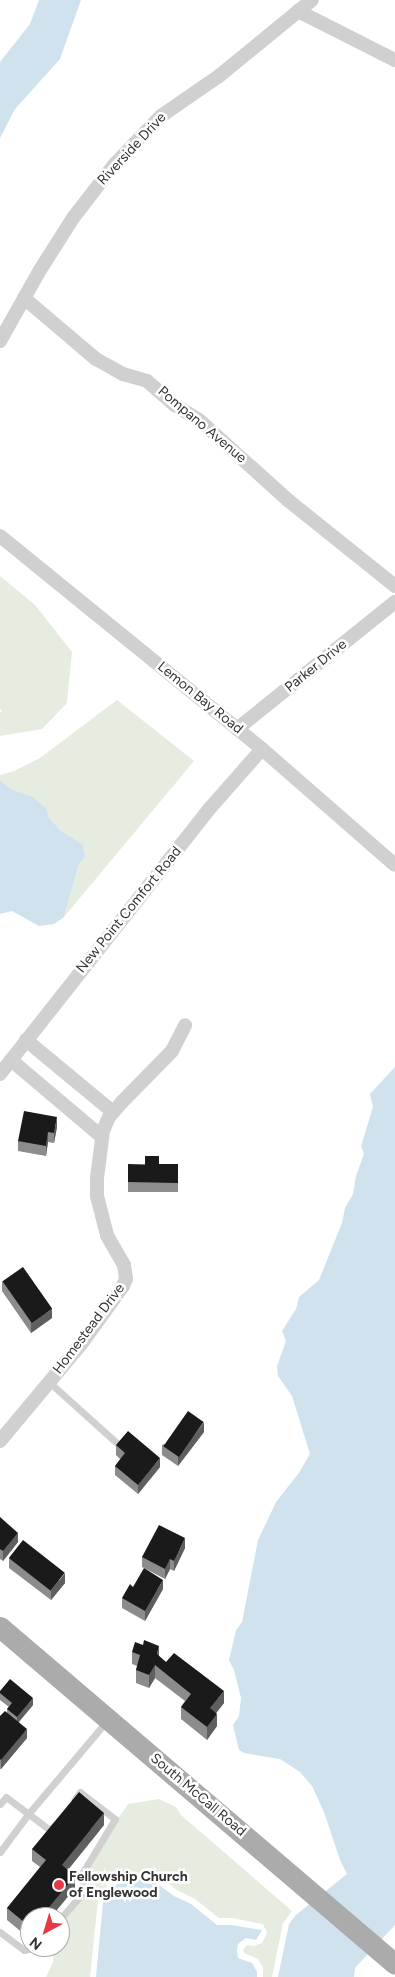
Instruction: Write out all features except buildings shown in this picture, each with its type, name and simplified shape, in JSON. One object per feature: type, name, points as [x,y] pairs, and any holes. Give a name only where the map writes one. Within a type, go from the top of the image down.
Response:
[{"type":"main road","name":"South McCall Road","points":[[1,1629],[309,1889],[394,1964]]},
{"type":"street","name":"Riverside Drive","points":[[0,341],[73,218],[114,165],[161,116],[219,76],[312,0]]},
{"type":"street","points":[[298,11],[395,60]]},
{"type":"street","name":"Pompano Avenue","points":[[24,298],[96,359],[123,374],[147,380],[175,405],[199,420],[289,501],[395,586]]},
{"type":"street","name":"Lemon Bay Road","points":[[0,536],[262,749],[395,865]]},
{"type":"street","name":"Parker Drive","points":[[237,729],[395,602]]},
{"type":"street","name":"New Point Comfort Road","points":[[0,1074],[211,807],[262,749]]},
{"type":"street","name":"Homestead Drive","points":[[0,1441],[102,1316],[118,1295],[126,1279],[124,1265],[107,1235],[99,1209],[96,1187],[102,1137],[106,1124],[113,1112],[132,1089],[167,1057],[185,1026]]},
{"type":"street","points":[[26,1040],[113,1112]]},
{"type":"street","points":[[11,1060],[102,1137]]},
{"type":"lane","points":[[49,1382],[119,1445]]},
{"type":"lane","points":[[0,1852],[29,1813],[108,1720]]},
{"type":"lane","points":[[68,1808],[80,1792],[116,1819],[83,1872],[83,1893],[70,1908]]},
{"type":"lane","points":[[0,1804],[6,1796],[50,1830],[62,1815]]},
{"type":"lane","points":[[0,1932],[20,1947]]},
{"type":"shaded area","points":[[0,576],[35,605],[72,652],[67,703],[42,729],[0,736],[0,713],[2,710],[0,709]]},
{"type":"shaded area","points":[[117,700],[194,761],[64,917],[79,864],[85,857],[83,846],[60,830],[49,818],[46,808],[33,797],[11,789],[0,780],[0,775],[14,771],[40,758]]},
{"type":"shaded area","points":[[159,1799],[176,1807],[181,1815],[292,1911],[283,1923],[272,1977],[263,1977],[263,1968],[258,1959],[244,1953],[243,1950],[247,1945],[254,1946],[262,1943],[267,1933],[263,1924],[232,1918],[219,1918],[195,1899],[177,1890],[156,1875],[142,1873],[114,1879],[107,1885],[98,1900],[90,1977],[46,1977],[53,1957],[70,1957],[70,1912],[86,1889],[85,1879],[101,1844],[128,1804]]},
{"type":"water","points":[[39,0],[81,0],[60,59],[15,109],[0,138],[0,62],[30,24]]},
{"type":"water","points":[[0,780],[11,789],[33,797],[46,808],[49,818],[60,830],[83,845],[85,857],[79,864],[64,917],[54,924],[39,926],[12,911],[0,914]]},
{"type":"water","points":[[395,1067],[395,1925],[355,1968],[354,1977],[278,1977],[289,1924],[296,1915],[347,1874],[340,1860],[324,1812],[312,1786],[300,1772],[280,1759],[244,1753],[239,1750],[233,1725],[239,1716],[241,1698],[234,1670],[229,1660],[236,1630],[242,1622],[258,1540],[276,1502],[298,1474],[310,1454],[292,1396],[278,1376],[277,1366],[286,1341],[282,1331],[296,1309],[299,1297],[319,1280],[342,1223],[345,1208],[353,1194],[356,1176],[364,1154],[361,1146],[373,1107],[370,1094]]},
{"type":"water","points":[[141,1879],[152,1880],[174,1896],[191,1904],[217,1925],[231,1925],[262,1930],[256,1940],[246,1938],[238,1944],[237,1950],[238,1958],[252,1963],[257,1972],[257,1977],[96,1977],[103,1903],[112,1888],[117,1884]]},
{"type":"place","name":"Fellowship Church of Englewood","points":[[59,1885]]}]
